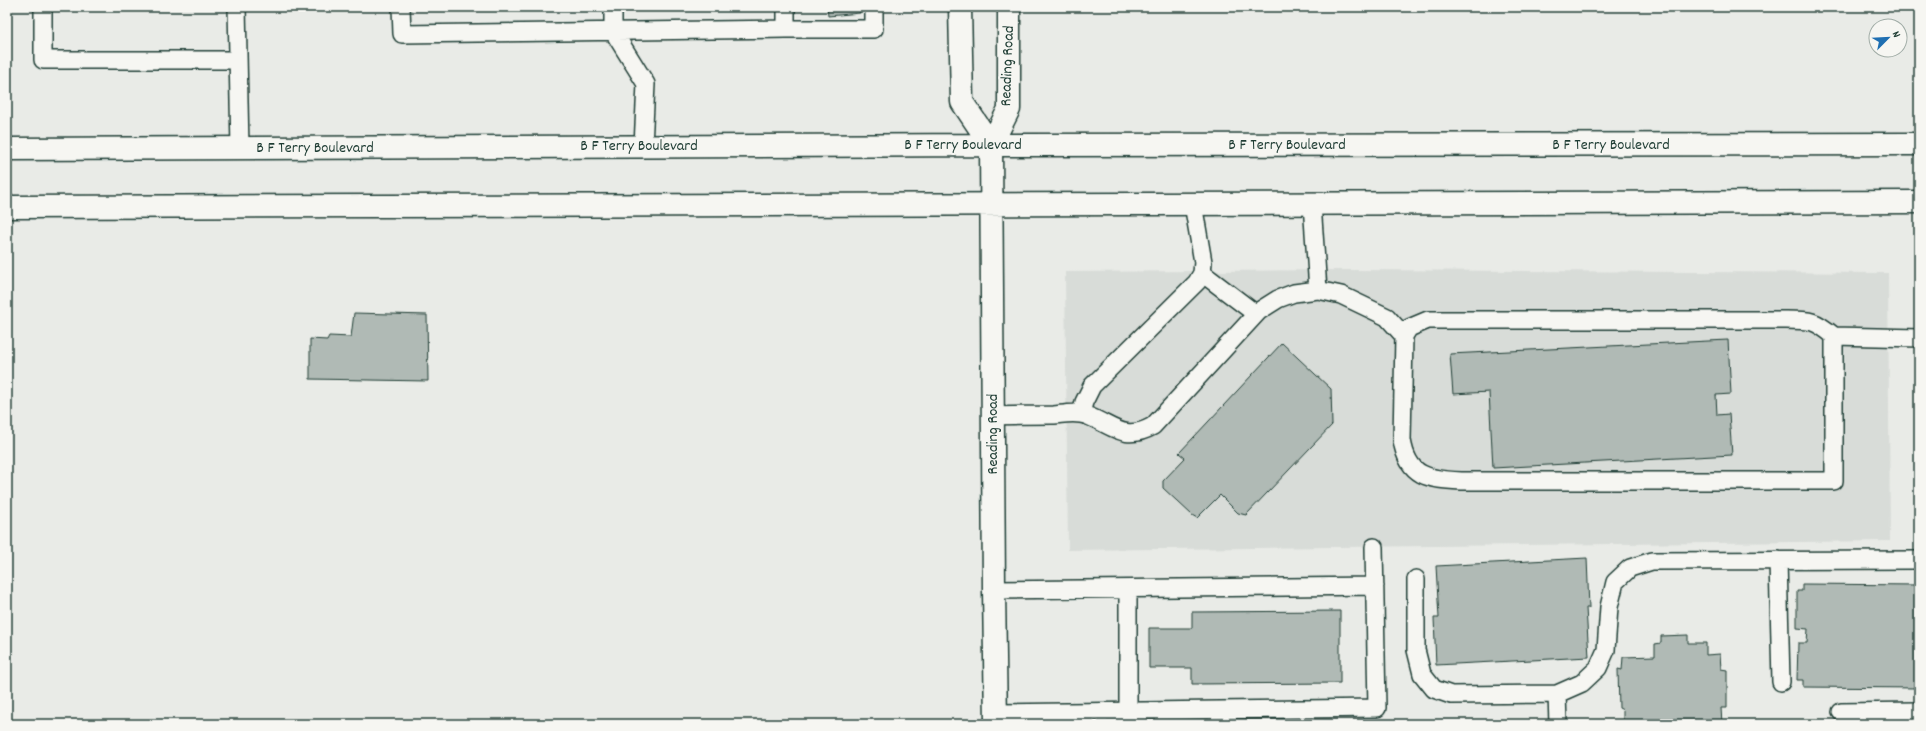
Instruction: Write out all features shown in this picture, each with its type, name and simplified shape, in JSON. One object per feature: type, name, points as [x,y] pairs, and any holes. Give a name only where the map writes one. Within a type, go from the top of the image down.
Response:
[{"type":"main road","points":[[960,7],[962,102],[991,145]]},
{"type":"main road","name":"Reading Road","points":[[996,719],[992,416],[991,145],[1010,109],[1010,7]]},
{"type":"main road","name":"B F Terry Boulevard","points":[[7,149],[991,145],[1919,144]]},
{"type":"main road","points":[[7,207],[1919,202]]},
{"type":"lane","points":[[43,7],[43,60],[238,60]]},
{"type":"lane","points":[[237,7],[240,148]]},
{"type":"lane","points":[[401,7],[402,34],[874,29],[874,7]]},
{"type":"lane","points":[[613,7],[613,31],[646,84],[643,146]]},
{"type":"lane","points":[[786,7],[786,29]]},
{"type":"lane","points":[[1081,414],[1084,402],[1092,386],[1192,288],[1202,273],[1203,262],[1193,204]]},
{"type":"lane","points":[[1312,204],[1318,290]]},
{"type":"lane","points":[[1202,273],[1256,314]]},
{"type":"lane","points":[[992,416],[1073,413],[1087,415],[1106,426],[1127,433],[1141,433],[1153,426],[1256,314],[1278,299],[1294,293],[1318,290],[1341,295],[1387,317],[1404,336]]},
{"type":"lane","points":[[1834,336],[1834,481],[1462,482],[1426,478],[1414,468],[1404,455],[1402,440],[1404,336],[1409,328],[1428,320],[1810,320],[1824,327],[1834,336],[1919,338]]},
{"type":"lane","points":[[996,719],[1128,712],[1377,708],[1374,546]]},
{"type":"lane","points":[[1778,560],[1781,682]]},
{"type":"lane","points":[[1416,579],[1416,650],[1422,674],[1434,689],[1451,695],[1557,694],[1582,683],[1598,668],[1606,650],[1609,607],[1615,582],[1630,568],[1652,561],[1919,560]]},
{"type":"lane","points":[[994,590],[1375,586]]},
{"type":"lane","points":[[1128,589],[1128,712]]},
{"type":"lane","points":[[1557,694],[1558,724]]},
{"type":"lane","points":[[1841,712],[1919,711]]},
{"type":"shaded area","points":[[1347,270],[1888,273],[1890,541],[1068,550],[1065,272]]},
{"type":"building","points":[[827,7],[859,7],[860,13],[828,16]]},
{"type":"building","points":[[354,313],[427,315],[428,381],[310,379],[310,339],[327,340],[329,336],[351,337]]},
{"type":"building","points":[[1728,340],[1731,394],[1716,395],[1717,415],[1729,414],[1732,455],[1493,468],[1489,392],[1453,394],[1450,354]]},
{"type":"building","points":[[1282,343],[1331,389],[1332,425],[1246,515],[1238,513],[1220,495],[1197,518],[1163,488],[1163,481],[1185,458],[1179,453]]},
{"type":"building","points":[[1587,558],[1589,608],[1586,608],[1589,657],[1436,665],[1434,618],[1439,618],[1436,566]]},
{"type":"building","points":[[1802,584],[1919,585],[1919,688],[1803,687],[1803,680],[1797,680],[1798,643],[1807,643],[1808,629],[1797,628],[1797,591],[1802,591]]},
{"type":"building","points":[[1340,611],[1340,683],[1192,684],[1192,668],[1149,668],[1149,628],[1192,628],[1192,612]]},
{"type":"building","points":[[1688,635],[1688,643],[1706,643],[1706,655],[1720,654],[1721,669],[1727,670],[1727,708],[1721,708],[1722,724],[1623,724],[1623,710],[1619,708],[1618,669],[1622,670],[1623,657],[1655,656],[1655,644],[1661,643],[1661,636]]}]
